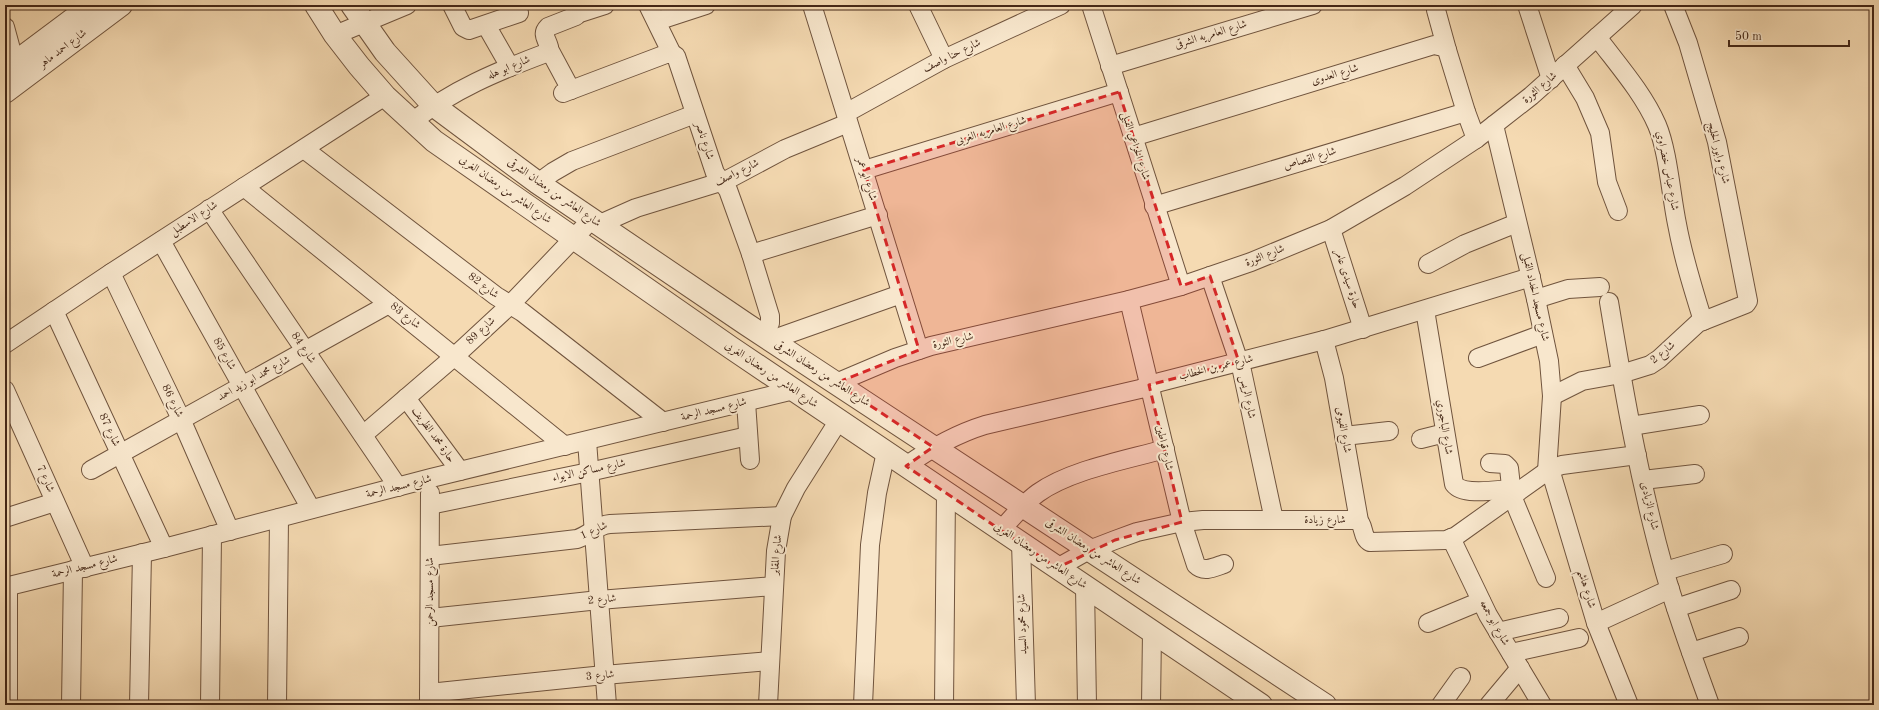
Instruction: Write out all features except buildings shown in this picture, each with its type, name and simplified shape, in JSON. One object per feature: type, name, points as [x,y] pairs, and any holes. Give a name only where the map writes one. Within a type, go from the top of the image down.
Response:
[{"type":"street","name":"شارع احمد ماهر","points":[[11,77],[92,5]]},
{"type":"street","name":"شارع احمد ماهر","points":[[11,77],[121,5]]},
{"type":"street","name":"شارع العاشر من رمضان الغربى","points":[[316,5],[335,35],[385,96],[434,141],[730,347],[1261,705]]},
{"type":"street","name":"شارع العاشر من رمضان الشرقى","points":[[352,5],[363,23],[385,52],[433,105],[538,183],[767,338],[1325,705]]},
{"type":"street","points":[[335,35],[407,5]]},
{"type":"street","points":[[452,5],[466,29],[473,30],[519,13]]},
{"type":"street","points":[[605,5],[576,10],[545,30],[544,37],[567,92],[666,54],[672,54]]},
{"type":"street","name":"شارع ناصر","points":[[648,5],[672,54],[678,60],[715,174],[728,190],[751,254],[770,316],[767,338]]},
{"type":"street","points":[[657,21],[706,5]]},
{"type":"street","points":[[918,5],[944,59]]},
{"type":"street","name":"شارع حنا واصف","points":[[847,118],[944,59],[1061,5]]},
{"type":"street","name":"شارع الخزاعي القبلى","points":[[1091,5],[1154,206],[1181,286]]},
{"type":"street","name":"شارع العامريه الشرقى","points":[[1110,66],[1312,5]]},
{"type":"street","points":[[1527,5],[1551,78]]},
{"type":"street","name":"شارع الثورة","points":[[836,383],[919,350],[1129,300],[1181,286],[1251,262],[1331,229],[1405,186],[1494,126],[1566,65],[1633,5]]},
{"type":"street","name":"شارع وابور الحليج","points":[[1672,5],[1688,43],[1717,142],[1748,298],[1746,304]]},
{"type":"street","name":"شارع ابو عمر","points":[[812,7],[919,350]]},
{"type":"street","points":[[1436,10],[1466,112],[1476,139]]},
{"type":"street","points":[[486,25],[510,67]]},
{"type":"street","points":[[5,27],[11,77]]},
{"type":"street","name":"شارع عباس خضراوي","points":[[1597,37],[1645,103],[1658,127],[1663,144],[1680,239],[1703,321]]},
{"type":"street","name":"شارع العدوى","points":[[1133,137],[1430,45],[1439,45],[1447,50]]},
{"type":"street","name":"شارع ابو هله","points":[[412,122],[433,105],[468,86],[546,52],[549,48]]},
{"type":"street","points":[[1566,65],[1585,98],[1600,133],[1607,182],[1618,211]]},
{"type":"street","name":"شارع العامريه الغربى","points":[[864,170],[1118,92]]},
{"type":"street","name":"شارع الاسطبل","points":[[5,344],[209,209],[385,96]]},
{"type":"street","name":"شارع القصاص","points":[[1154,206],[1466,112]]},
{"type":"street","points":[[538,183],[572,161],[696,114]]},
{"type":"street","name":"شارع واصف","points":[[596,222],[636,208],[722,182],[847,118]]},
{"type":"street","name":"شارع مسجد الحداد القبلى","points":[[1494,126],[1531,277],[1551,373],[1552,396],[1549,470]]},
{"type":"street","name":"شارع 82","points":[[304,149],[522,312],[663,422]]},
{"type":"street","name":"شارع 83","points":[[244,187],[565,446]]},
{"type":"street","name":"شارع 84","points":[[209,209],[398,487]]},
{"type":"street","points":[[751,254],[878,215]]},
{"type":"street","name":"شارع 89","points":[[363,435],[455,356],[510,304],[574,238],[596,222]]},
{"type":"street","points":[[1428,264],[1465,244],[1517,223]]},
{"type":"street","name":"حارة سيدى عامر","points":[[1331,229],[1363,329]]},
{"type":"street","name":"شارع 85","points":[[161,241],[311,509]]},
{"type":"street","name":"شارع 86","points":[[111,273],[181,419],[230,531]]},
{"type":"street","name":"شارع الريس","points":[[1210,276],[1239,362],[1274,520]]},
{"type":"street","name":"شارع عمر بن الخطاب","points":[[906,466],[933,447],[968,430],[1140,389],[1150,385],[1324,340],[1531,277]]},
{"type":"street","points":[[1536,299],[1568,289],[1600,287]]},
{"type":"street","points":[[767,338],[902,294]]},
{"type":"street","name":"شارع قواطين","points":[[1129,300],[1182,522],[1198,568],[1205,569],[1224,564]]},
{"type":"street","name":"شارع الزيادى","points":[[1609,302],[1637,455],[1665,571],[1676,608],[1710,705]]},
{"type":"street","name":"شارع محمد ابو زيد احمد","points":[[91,470],[389,304]]},
{"type":"street","name":"شارع 2","points":[[1552,396],[1582,381],[1621,374],[1655,362],[1694,326],[1746,304]]},
{"type":"street","name":"شارع الباجوري","points":[[1425,310],[1452,480],[1457,488],[1464,491],[1511,492]]},
{"type":"street","name":"شارع 87","points":[[54,311],[164,548]]},
{"type":"street","points":[[730,347],[746,324]]},
{"type":"street","points":[[1478,358],[1544,334]]},
{"type":"street","name":"شارع الفيومى","points":[[1324,340],[1334,378],[1360,521]]},
{"type":"street","name":"شارع 7","points":[[5,390],[55,502],[79,569]]},
{"type":"street","name":"شارع مسجد الرحمة","points":[[7,587],[164,548],[431,478],[794,390]]},
{"type":"street","name":"حارة محمد الظريف","points":[[406,398],[460,471]]},
{"type":"street","points":[[746,402],[750,460]]},
{"type":"street","points":[[844,424],[868,404]]},
{"type":"street","points":[[1631,426],[1700,415]]},
{"type":"street","name":"شارع المقابر","points":[[768,705],[774,586],[778,534],[782,516],[796,488],[844,424]]},
{"type":"street","points":[[1344,436],[1390,431]]},
{"type":"street","points":[[1421,438],[1445,433]]},
{"type":"street","name":"شارع مساكن الايواء","points":[[430,505],[589,472],[748,436]]},
{"type":"street","points":[[587,441],[607,705]]},
{"type":"street","points":[[1001,530],[1023,506],[1037,494],[1062,480],[1165,449]]},
{"type":"street","points":[[863,705],[870,545],[877,493],[886,452]]},
{"type":"street","name":"شارع زيادة","points":[[1057,568],[1090,550],[1137,532],[1182,522],[1203,520],[1360,521],[1365,538],[1370,542],[1441,541],[1451,538],[1511,492],[1549,470],[1562,465],[1637,455]]},
{"type":"street","points":[[1490,463],[1507,465],[1511,492],[1546,578]]},
{"type":"street","name":"شارع هاشم","points":[[1549,470],[1596,623],[1629,705]]},
{"type":"street","points":[[1643,480],[1695,474]]},
{"type":"street","name":"شارع مسجد الرحمن","points":[[430,699],[431,478]]},
{"type":"street","points":[[944,705],[946,493]]},
{"type":"street","points":[[5,518],[55,502]]},
{"type":"street","name":"شارع 1","points":[[430,556],[577,539],[598,527],[610,524],[782,516]]},
{"type":"street","points":[[278,705],[279,518]]},
{"type":"street","points":[[210,705],[212,535]]},
{"type":"street","name":"شارع ابو جمعه","points":[[1451,538],[1481,601],[1542,705]]},
{"type":"street","name":"شارع محمود السيد","points":[[1021,543],[1026,705]]},
{"type":"street","points":[[139,705],[142,553]]},
{"type":"street","points":[[1665,571],[1724,554]]},
{"type":"street","points":[[71,705],[79,569]]},
{"type":"street","name":"شارع 2","points":[[430,618],[599,600],[774,586]]},
{"type":"street","points":[[7,587],[8,705]]},
{"type":"street","points":[[1085,587],[1087,705]]},
{"type":"street","points":[[1596,623],[1670,590]]},
{"type":"street","points":[[1676,608],[1731,590]]},
{"type":"street","points":[[1428,623],[1481,601]]},
{"type":"street","points":[[1498,632],[1559,618]]},
{"type":"street","points":[[1151,705],[1152,632]]},
{"type":"street","points":[[1691,652],[1739,637]]},
{"type":"street","points":[[1511,653],[1579,638]]},
{"type":"street","name":"شارع 3","points":[[430,699],[604,675],[770,661]]},
{"type":"street","points":[[1489,705],[1520,668]]},
{"type":"street","points":[[1441,705],[1461,677]]},
{"type":"highlighted area","points":[[1119,92],[1181,286],[1210,276],[1239,362],[1149,385],[1182,522],[1115,540],[1057,568],[906,466],[933,447],[836,383],[919,350],[864,170]]}]
